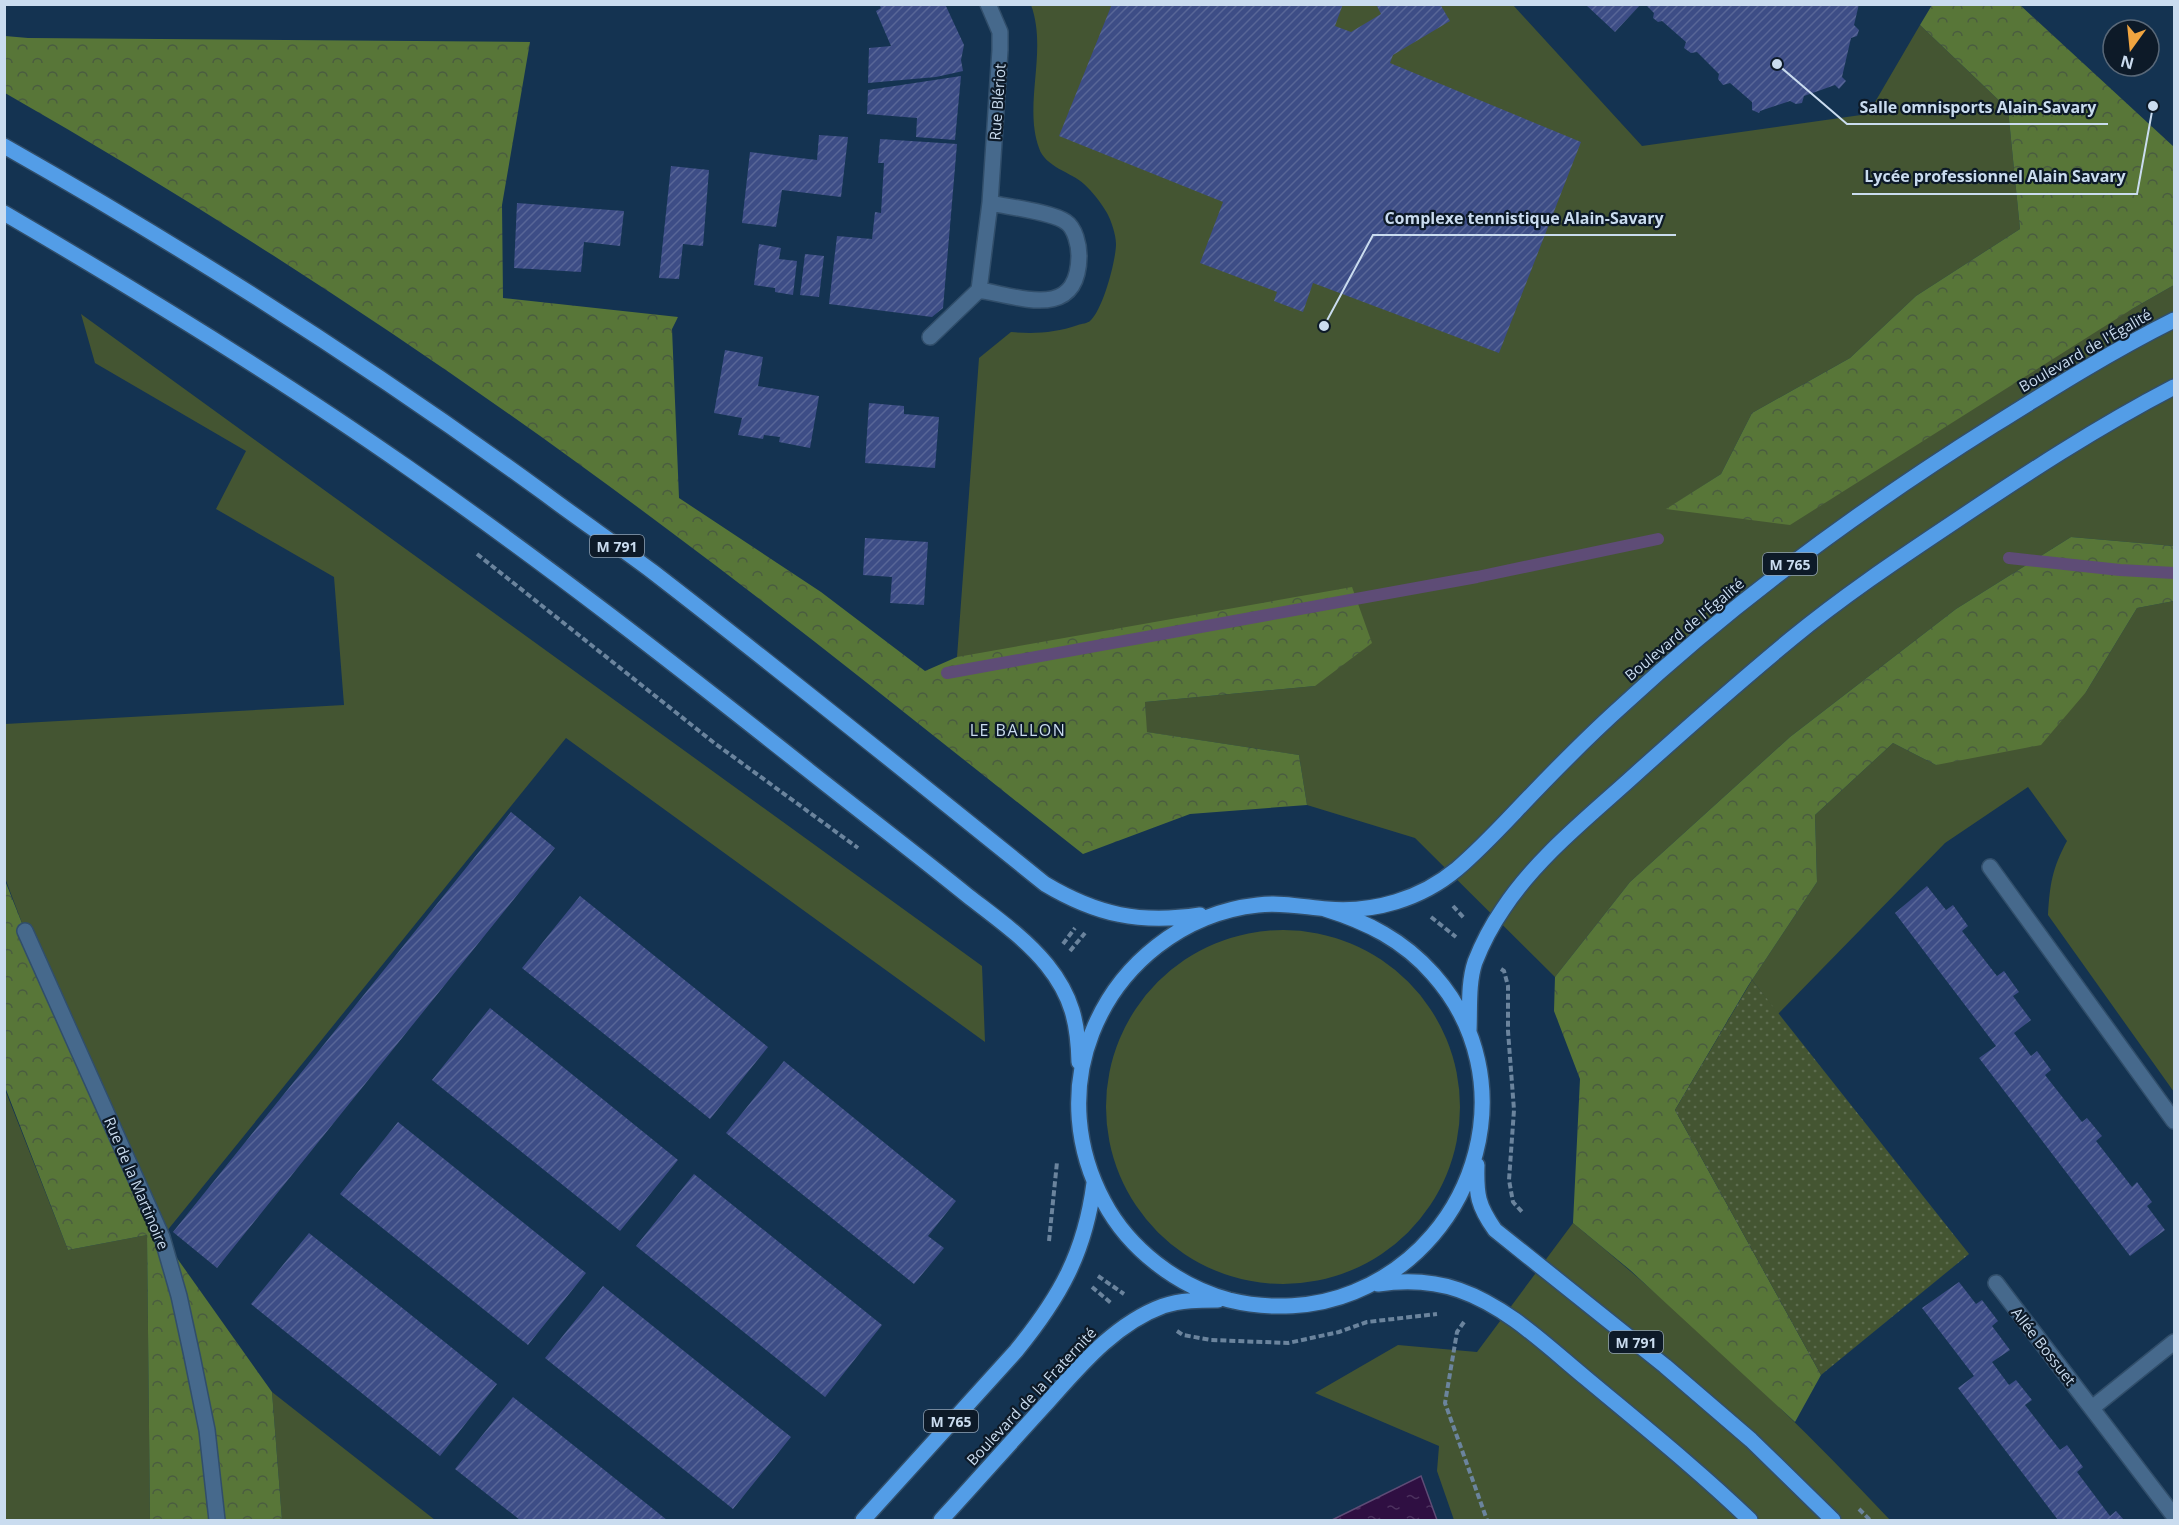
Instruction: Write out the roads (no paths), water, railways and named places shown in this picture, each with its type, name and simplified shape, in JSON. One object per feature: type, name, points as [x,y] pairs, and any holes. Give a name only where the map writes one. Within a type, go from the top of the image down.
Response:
[{"type":"main road","name":"M 791","points":[[4,146],[250,292],[386,381],[478,446],[651,571],[1045,884],[1071,899],[1097,909],[1150,920],[1224,912]]},
{"type":"main road","points":[[4,213],[96,266],[303,397],[406,466],[595,603],[955,885],[1030,946],[1050,969],[1070,1000],[1076,1019],[1080,1083]]},
{"type":"main road","name":"Boulevard de l'Égalité","points":[[1325,909],[1357,919],[1386,934],[1413,954],[1436,977],[1455,1005],[1469,1034],[1478,1062],[1482,1091],[1482,1121],[1477,1150],[1460,1196],[1440,1229],[1420,1251],[1397,1269],[1345,1296],[1317,1303],[1278,1306],[1229,1300],[1200,1290],[1173,1275],[1148,1257],[1126,1235],[1108,1210],[1094,1183],[1083,1150],[1078,1117],[1080,1083],[1086,1049],[1098,1018],[1115,989],[1130,971],[1163,940],[1192,924],[1224,912],[1257,905],[1291,904],[1351,910],[1375,907],[1402,901],[1434,885],[1454,872],[1479,849],[1624,703],[1787,566],[1867,507],[1967,441],[2058,384],[2175,320]]},
{"type":"main road","name":"Boulevard de l'Égalité","points":[[1469,1034],[1470,992],[1475,962],[1503,909],[1527,878],[1563,840],[1792,638],[1900,558],[2016,479],[2084,437],[2175,387]]},
{"type":"main road","name":"M 791","points":[[1477,1150],[1476,1193],[1482,1212],[1495,1230],[1665,1366],[1751,1440],[1833,1521]]},
{"type":"main road","name":"M 765","points":[[863,1521],[1016,1351],[1045,1314],[1061,1289],[1072,1264],[1090,1214],[1094,1183]]},
{"type":"main road","points":[[1372,1284],[1433,1283],[1479,1299],[1509,1317],[1656,1436],[1723,1494],[1750,1521]]},
{"type":"main road","name":"Boulevard de la Fraternité","points":[[941,1521],[1082,1364],[1109,1338],[1164,1306],[1190,1300],[1229,1300]]},
{"type":"street","name":"Rue Blériot","points":[[980,290],[990,203],[1000,50],[1000,32],[988,4]]},
{"type":"street","points":[[930,337],[980,290],[1045,302],[1067,293],[1073,283],[1079,255],[1073,230],[1067,222],[1056,217],[990,203]]},
{"type":"street","points":[[1990,867],[2175,1121]]},
{"type":"street","name":"Rue de la Martinoire","points":[[25,931],[162,1238],[179,1296],[207,1430],[217,1521]]},
{"type":"street","name":"Allée Bossuet","points":[[1996,1283],[2175,1516]]},
{"type":"street","points":[[2092,1408],[2175,1342]]},
{"type":"water","points":[[1421,1476],[1437,1520],[1332,1520]]},
{"type":"waterway","points":[[947,673],[1477,577],[1658,539]]},
{"type":"waterway","points":[[2009,558],[2120,570],[2174,573]]},
{"type":"place","name":"Salle omnisports Alain-Savary","points":[[1777,64]]},
{"type":"place","name":"Lycée professionnel Alain Savary","points":[[2153,106]]},
{"type":"place","name":"Complexe tennistique Alain-Savary","points":[[1324,326]]},
{"type":"district","name":"LE BALLON","points":[[1018,730]]}]
